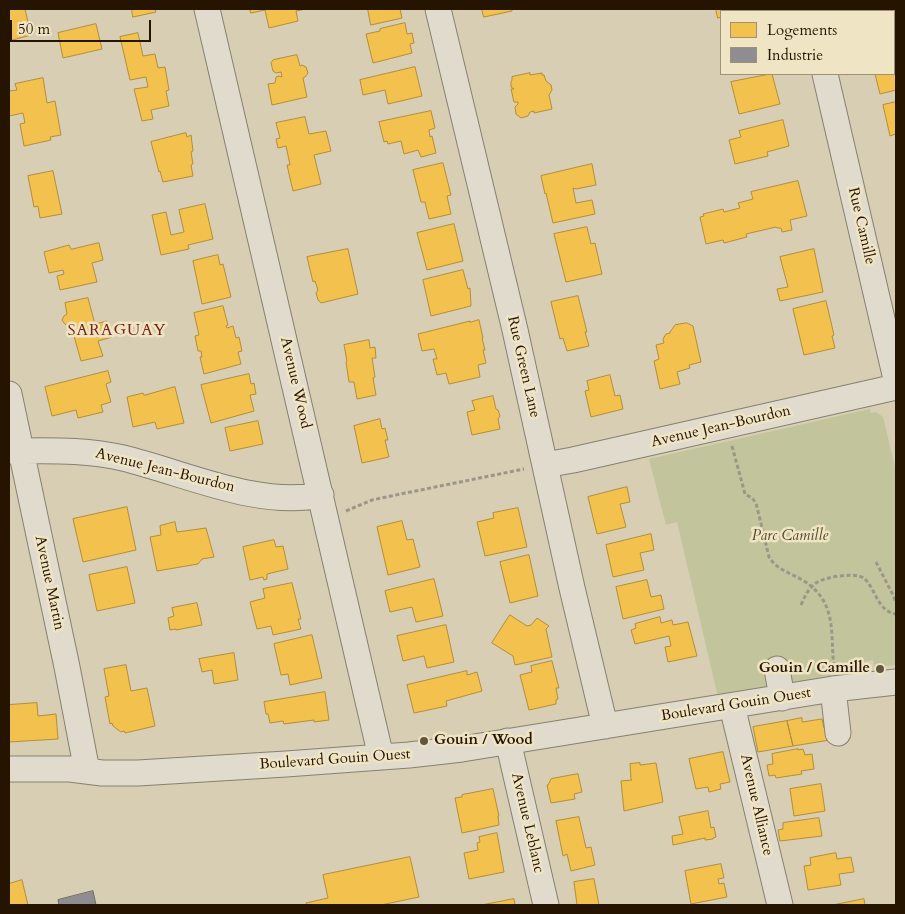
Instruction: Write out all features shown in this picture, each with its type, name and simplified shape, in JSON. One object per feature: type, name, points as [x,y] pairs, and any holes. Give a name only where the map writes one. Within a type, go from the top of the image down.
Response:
[{"type":"street","name":"Avenue Wood","points":[[207,9],[381,757]]},
{"type":"street","name":"Rue Green Lane","points":[[438,9],[515,330],[536,467],[605,726]]},
{"type":"street","name":"Rue Camille","points":[[825,75],[896,379]]},
{"type":"street","name":"Avenue Jean-Bourdon","points":[[536,467],[726,426],[896,386]]},
{"type":"street","name":"Avenue Martin","points":[[9,394],[15,451],[88,771]]},
{"type":"street","name":"Avenue Jean-Bourdon","points":[[15,451],[61,450],[92,452],[122,458],[216,485],[255,494],[294,498],[321,495]]},
{"type":"street","points":[[777,668],[782,698]]},
{"type":"street","name":"Boulevard Gouin Ouest","points":[[9,769],[70,769],[102,774],[276,765],[381,757],[462,749],[782,698],[834,681],[896,682]]},
{"type":"street","points":[[834,681],[838,733]]},
{"type":"street","name":"Avenue Alliance","points":[[732,706],[780,905]]},
{"type":"street","name":"Avenue Leblanc","points":[[508,741],[546,905]]},
{"type":"path","points":[[726,426],[745,494],[752,498],[756,504],[768,557],[778,568],[812,586],[825,603],[832,625],[834,681]]},
{"type":"path","points":[[342,513],[372,500],[536,467]]},
{"type":"path","points":[[876,562],[896,603]]},
{"type":"path","points":[[801,605],[806,592],[818,581],[826,578],[858,575],[866,580],[886,610],[896,614]]},
{"type":"green space","name":"Parc Camille","points":[[870,409],[871,413],[876,412],[883,417],[896,471],[896,665],[874,667],[873,660],[863,662],[864,669],[831,674],[831,679],[718,697],[677,522],[666,525],[649,459]]},
{"type":"building: Logements","points":[[9,9],[25,9],[31,35],[9,41]]},
{"type":"building: Logements","points":[[132,9],[155,9],[156,12],[133,17]]},
{"type":"building: Logements","points":[[250,9],[306,9],[296,11],[298,21],[269,28],[265,10],[251,13]]},
{"type":"building: Logements","points":[[368,9],[400,9],[402,18],[371,25]]},
{"type":"building: Logements","points":[[482,9],[512,9],[512,11],[484,17]]},
{"type":"building: Logements","points":[[716,9],[748,9],[720,10],[720,17],[718,18]]},
{"type":"building: Logements","points":[[895,13],[896,13],[895,46]]},
{"type":"building: Logements","points":[[405,23],[407,34],[412,33],[414,43],[410,44],[412,53],[373,63],[366,34]]},
{"type":"building: Logements","points":[[96,24],[102,49],[63,58],[58,33]]},
{"type":"building: Logements","points":[[138,33],[143,56],[155,54],[158,68],[165,67],[169,90],[166,91],[169,106],[151,110],[153,119],[142,121],[134,89],[148,87],[146,77],[130,80],[120,37]]},
{"type":"building: Logements","points":[[297,55],[300,66],[306,67],[308,73],[303,78],[307,97],[272,105],[268,84],[275,83],[276,77],[282,77],[281,72],[276,73],[273,71],[271,63],[273,60]]},
{"type":"building: Logements","points":[[895,58],[896,90],[880,94],[875,75],[895,75]]},
{"type":"building: Logements","points":[[415,67],[422,96],[388,104],[385,90],[363,95],[360,80]]},
{"type":"building: Logements","points":[[530,73],[530,75],[542,73],[546,81],[551,85],[552,90],[549,95],[552,109],[534,113],[534,111],[530,112],[528,116],[521,118],[516,114],[515,107],[518,102],[514,102],[511,89],[514,89],[511,87],[512,77]]},
{"type":"building: Logements","points":[[772,75],[780,104],[739,114],[731,82]]},
{"type":"building: Logements","points":[[43,78],[47,103],[55,101],[61,135],[50,137],[51,140],[24,146],[20,124],[25,123],[23,113],[9,116],[9,91],[17,90],[15,84]]},
{"type":"building: Logements","points":[[896,102],[896,134],[890,136],[883,105]]},
{"type":"building: Logements","points":[[431,111],[435,128],[429,130],[436,153],[421,157],[418,150],[404,154],[401,141],[388,144],[387,141],[384,142],[379,122]]},
{"type":"building: Logements","points":[[305,117],[309,134],[326,131],[331,151],[314,155],[321,184],[293,191],[287,165],[290,165],[286,146],[278,148],[276,139],[280,138],[276,123]]},
{"type":"building: Logements","points":[[783,120],[789,146],[767,152],[768,156],[735,164],[729,140],[741,137],[739,131]]},
{"type":"building: Logements","points":[[186,133],[187,137],[191,135],[193,176],[163,182],[151,142]]},
{"type":"building: Logements","points":[[443,163],[451,195],[447,196],[451,214],[429,219],[425,202],[421,202],[413,170]]},
{"type":"building: Logements","points":[[592,164],[596,185],[573,188],[576,203],[592,200],[595,214],[553,223],[541,176]]},
{"type":"building: Logements","points":[[53,171],[62,214],[40,218],[38,206],[34,207],[28,176]]},
{"type":"building: Logements","points":[[798,181],[807,216],[790,220],[792,230],[782,232],[781,228],[776,227],[746,234],[747,237],[724,243],[723,240],[706,244],[700,217],[704,216],[703,214],[723,209],[724,212],[740,208],[738,203],[753,199],[751,192]]},
{"type":"building: Logements","points":[[205,204],[213,239],[188,245],[189,249],[161,255],[152,215],[166,212],[171,235],[184,232],[179,210]]},
{"type":"building: Logements","points":[[454,224],[463,261],[427,270],[417,233]]},
{"type":"building: Logements","points":[[587,227],[591,244],[595,243],[602,274],[566,282],[554,234]]},
{"type":"building: Logements","points":[[99,243],[103,260],[92,263],[97,282],[60,290],[57,276],[64,274],[63,270],[49,273],[44,252],[69,245],[71,249]]},
{"type":"building: Logements","points":[[348,249],[358,294],[321,303],[318,300],[316,293],[318,290],[315,281],[313,282],[307,257]]},
{"type":"building: Logements","points":[[814,249],[823,292],[780,301],[777,289],[788,287],[780,257]]},
{"type":"building: Logements","points":[[218,255],[220,265],[223,264],[231,297],[202,304],[193,261]]},
{"type":"building: Logements","points":[[463,270],[468,289],[470,288],[471,306],[431,316],[423,280]]},
{"type":"building: Logements","points":[[578,296],[589,346],[567,351],[563,338],[560,339],[551,302]]},
{"type":"building: Logements","points":[[88,298],[95,324],[107,321],[112,337],[98,341],[103,356],[81,361],[70,326],[67,326],[62,320],[67,314],[65,303]]},
{"type":"building: Logements","points":[[826,301],[835,348],[804,355],[793,309]]},
{"type":"building: Logements","points":[[223,306],[228,325],[226,326],[227,328],[233,326],[236,338],[239,337],[242,351],[238,352],[241,364],[204,374],[200,357],[202,357],[201,351],[198,351],[195,336],[199,335],[194,313]]},
{"type":"building: Logements","points":[[479,320],[486,363],[478,365],[480,377],[449,384],[446,373],[437,375],[433,359],[437,359],[434,349],[422,351],[418,334]]},
{"type":"building: Logements","points":[[687,323],[693,326],[701,362],[689,365],[690,368],[677,372],[680,384],[660,389],[654,361],[659,359],[656,345],[664,343],[663,339],[666,334],[670,333],[675,325]]},
{"type":"building: Logements","points":[[369,340],[370,348],[375,347],[376,358],[372,358],[376,395],[357,399],[354,382],[349,382],[344,345]]},
{"type":"building: Logements","points":[[108,371],[111,382],[106,384],[111,402],[101,405],[103,412],[78,418],[76,410],[52,416],[45,387]]},
{"type":"building: Logements","points":[[249,374],[251,384],[254,383],[256,394],[250,395],[254,411],[211,423],[201,385]]},
{"type":"building: Logements","points":[[610,375],[615,396],[620,395],[623,409],[591,417],[585,391],[589,390],[587,381]]},
{"type":"building: Logements","points":[[175,387],[184,423],[157,429],[155,422],[133,427],[127,397],[143,393],[144,395]]},
{"type":"building: Logements","points":[[493,396],[500,416],[498,419],[500,429],[472,435],[467,412],[475,410],[472,401]]},
{"type":"building: Logements","points":[[380,419],[382,429],[385,428],[388,440],[385,440],[389,457],[362,463],[354,426]]},
{"type":"building: Logements","points":[[258,421],[263,444],[230,451],[225,428]]},
{"type":"building: Logements","points":[[627,487],[630,502],[620,504],[626,527],[597,534],[588,497]]},
{"type":"building: Logements","points":[[127,507],[136,550],[83,562],[73,519]]},
{"type":"building: Logements","points":[[518,508],[527,547],[485,556],[477,522],[494,518],[493,513]]},
{"type":"building: Logements","points":[[402,521],[407,540],[413,539],[420,567],[388,575],[377,527]]},
{"type":"building: Logements","points":[[175,522],[177,532],[206,528],[214,557],[202,559],[198,564],[157,571],[150,537],[161,535],[160,526]]},
{"type":"building: Logements","points":[[651,534],[654,550],[640,553],[644,570],[613,577],[606,545]]},
{"type":"building: Logements","points":[[274,540],[276,547],[283,546],[288,569],[267,574],[267,579],[264,580],[263,577],[250,580],[243,547]]},
{"type":"building: Logements","points":[[529,555],[538,596],[510,603],[500,562]]},
{"type":"building: Logements","points":[[127,567],[135,603],[97,611],[89,575]]},
{"type":"building: Logements","points":[[434,579],[443,616],[416,622],[412,607],[390,612],[385,591]]},
{"type":"building: Logements","points":[[647,580],[651,597],[661,595],[664,609],[623,619],[616,587]]},
{"type":"building: Logements","points":[[292,583],[301,619],[298,619],[301,629],[273,635],[271,626],[257,629],[250,602],[265,598],[263,589]]},
{"type":"building: Logements","points":[[197,603],[202,625],[170,630],[168,618],[174,616],[172,608]]},
{"type":"building: Logements","points":[[510,615],[527,626],[531,625],[537,618],[549,626],[546,629],[552,657],[515,665],[513,656],[492,643]]},
{"type":"building: Logements","points":[[660,617],[661,623],[672,620],[673,625],[688,622],[697,656],[668,662],[665,647],[671,646],[669,636],[635,644],[631,630],[636,628],[635,624]]},
{"type":"building: Logements","points":[[446,625],[454,662],[427,668],[424,656],[403,661],[397,636]]},
{"type":"building: Logements","points":[[312,635],[322,678],[290,685],[288,674],[281,675],[274,644]]},
{"type":"building: Logements","points":[[234,653],[238,680],[214,684],[212,670],[202,672],[199,659]]},
{"type":"building: Logements","points":[[552,661],[559,688],[556,688],[558,699],[556,704],[529,710],[520,675],[532,672],[531,666]]},
{"type":"building: Logements","points":[[126,665],[131,691],[147,688],[155,726],[125,733],[113,726],[112,723],[110,724],[105,697],[109,696],[104,669]]},
{"type":"building: Logements","points":[[467,671],[467,675],[477,672],[482,691],[446,701],[447,706],[414,713],[407,685]]},
{"type":"building: Logements","points":[[325,692],[329,720],[284,724],[283,721],[270,723],[264,702]]},
{"type":"building: Logements","points":[[37,703],[38,716],[56,714],[58,739],[9,742],[9,705]]},
{"type":"building: Logements","points":[[802,718],[802,722],[822,719],[824,728],[828,728],[830,740],[793,746],[787,721]]},
{"type":"building: Logements","points":[[787,721],[793,746],[758,752],[753,727]]},
{"type":"building: Logements","points":[[803,749],[805,755],[812,754],[814,769],[801,771],[802,774],[776,778],[775,775],[769,776],[767,765],[773,764],[772,754]]},
{"type":"building: Logements","points":[[723,752],[730,782],[720,784],[721,789],[709,792],[708,787],[696,789],[689,759]]},
{"type":"building: Logements","points":[[640,763],[640,765],[656,763],[663,802],[624,811],[621,781],[632,780],[630,764]]},
{"type":"building: Logements","points":[[578,774],[582,792],[574,794],[575,799],[551,803],[547,785],[551,779]]},
{"type":"building: Logements","points":[[821,784],[825,811],[794,816],[790,789]]},
{"type":"building: Logements","points":[[493,789],[499,825],[462,833],[455,798]]},
{"type":"building: Logements","points":[[708,811],[711,828],[714,827],[716,837],[673,845],[672,836],[683,834],[679,817]]},
{"type":"building: Logements","points":[[579,817],[586,848],[591,847],[595,865],[571,871],[567,854],[563,856],[556,821]]},
{"type":"building: Logements","points":[[819,818],[822,836],[780,841],[778,830],[783,829],[783,823]]},
{"type":"building: Logements","points":[[497,833],[504,872],[469,879],[464,853],[478,850],[477,843],[480,842],[479,837]]},
{"type":"building: Logements","points":[[836,853],[837,859],[851,857],[854,872],[839,874],[841,885],[808,890],[804,866],[811,865],[810,858]]},
{"type":"building: Logements","points":[[410,857],[419,897],[381,905],[307,905],[306,903],[328,898],[323,875]]},
{"type":"building: Logements","points":[[721,864],[724,878],[718,879],[719,884],[724,883],[727,897],[691,904],[685,871]]},
{"type":"building: Logements","points":[[594,879],[599,905],[577,905],[574,882]]},
{"type":"building: Logements","points":[[22,880],[28,905],[9,905],[9,884]]},
{"type":"building: Logements","points":[[514,899],[515,905],[482,905]]},
{"type":"building: Logements","points":[[864,899],[865,905],[833,905]]},
{"type":"building: Industrie","points":[[93,891],[96,905],[59,905],[58,900]]},
{"type":"place","name":"Gouin / Camille","points":[[880,669]]},
{"type":"place","name":"Gouin / Wood","points":[[424,741]]},
{"type":"district","name":"SARAGUAY","points":[[117,331]]}]
